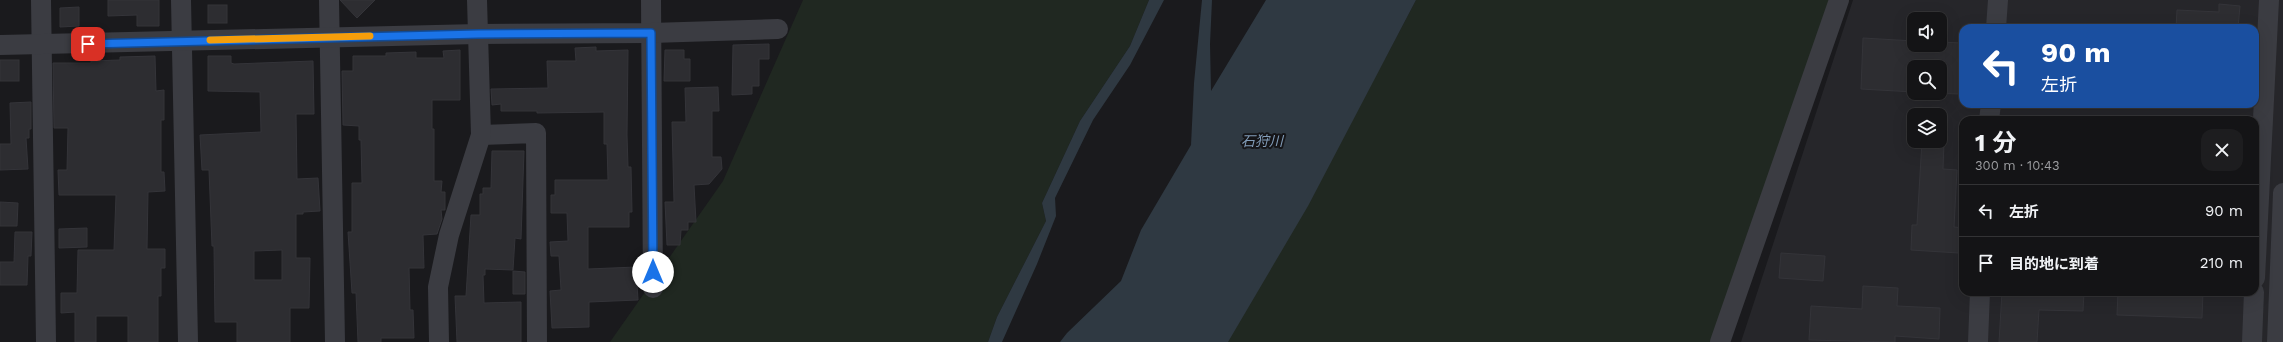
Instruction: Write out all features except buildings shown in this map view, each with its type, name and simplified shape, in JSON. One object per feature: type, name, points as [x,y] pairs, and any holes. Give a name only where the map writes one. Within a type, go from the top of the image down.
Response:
[{"type":"street","points":[[41,0],[46,342]]},
{"type":"street","points":[[181,0],[188,342]]},
{"type":"street","points":[[329,0],[335,342]]},
{"type":"street","points":[[439,342],[438,287],[449,235],[481,135],[477,0]]},
{"type":"street","points":[[651,0],[653,288]]},
{"type":"street","points":[[1720,342],[1839,0]]},
{"type":"street","points":[[1996,24],[1998,0]]},
{"type":"street","points":[[2259,170],[2269,0]]},
{"type":"street","points":[[0,46],[330,37],[651,33],[778,29]]},
{"type":"street","points":[[481,135],[536,133],[537,342]]},
{"type":"street","points":[[2259,204],[2283,198],[2277,342]]},
{"type":"street","points":[[1978,342],[1980,296]]},
{"type":"street","points":[[2252,342],[2254,296]]},
{"type":"shaded area","points":[[803,0],[1149,0],[1130,46],[1080,121],[1042,203],[1046,221],[997,317],[988,342],[610,342],[723,181]]},
{"type":"shaded area","points":[[1416,0],[1832,0],[1712,342],[1224,342],[1387,55]]},
{"type":"shaded area","points":[[1853,0],[2283,0],[2283,342],[1741,342]]},
{"type":"water","points":[[1149,0],[1164,0],[1130,65],[1093,120],[1055,198],[1056,216],[1037,264],[1002,342],[988,342],[997,317],[1046,221],[1042,203],[1080,121],[1130,46]]},
{"type":"water","name":"石狩川","points":[[1202,0],[1212,0],[1210,44],[1211,91],[1266,0],[1416,0],[1308,206],[1228,342],[1060,342],[1067,333],[1121,281],[1141,230],[1191,145],[1194,83]]},
{"type":"slow traffic","points":[[210,40],[370,36]]},
{"type":"route","points":[[88,44],[478,34],[651,33],[653,272]]}]
